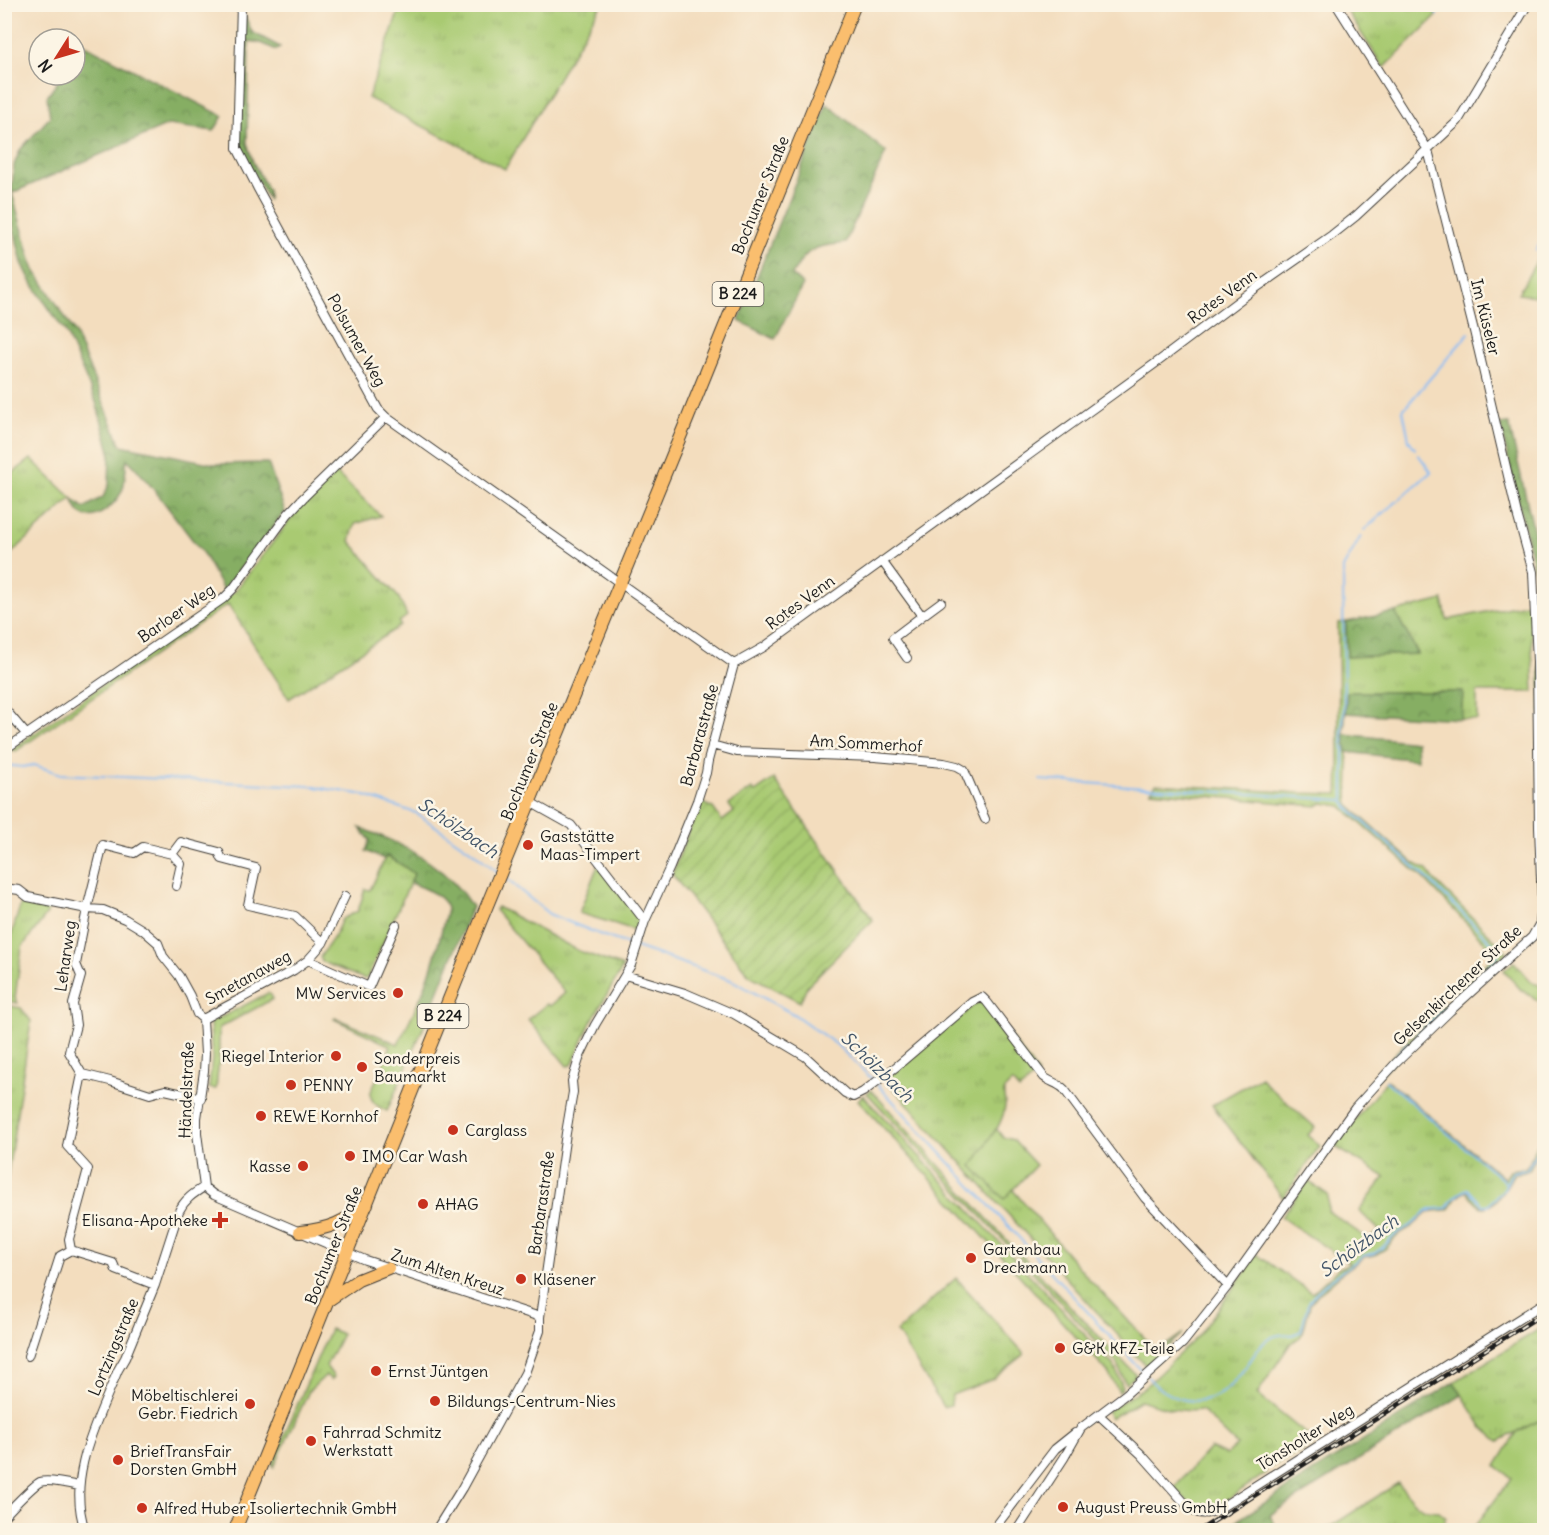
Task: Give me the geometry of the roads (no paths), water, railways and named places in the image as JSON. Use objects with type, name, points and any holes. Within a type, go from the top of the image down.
[{"type":"main road","name":"Bochumer Straße","points":[[235,1530],[855,4]]},
{"type":"main road","points":[[300,1232],[315,1231],[339,1224],[368,1204]]},
{"type":"main road","points":[[329,1300],[358,1280],[388,1269]]},
{"type":"street","name":"Polsumer Weg","points":[[241,4],[237,148],[378,409],[620,584]]},
{"type":"street","name":"Im Küseler","points":[[1336,4],[1428,150],[1533,572],[1537,662]]},
{"type":"street","name":"Rotes Venn","points":[[734,664],[764,647],[1356,216],[1458,121],[1527,4]]},
{"type":"street","name":"Barloer Weg","points":[[4,750],[223,599],[233,589],[288,514],[386,417]]},
{"type":"street","points":[[882,561],[922,616]]},
{"type":"street","points":[[1533,572],[1545,572]]},
{"type":"street","points":[[620,584],[734,664]]},
{"type":"street","points":[[907,658],[893,638],[941,602]]},
{"type":"street","points":[[1537,662],[1545,651]]},
{"type":"street","name":"Gelsenkirchener Straße","points":[[993,1530],[1055,1449],[1138,1383],[1183,1343],[1228,1286],[1355,1108],[1396,1063],[1532,937],[1540,923],[1542,905],[1537,662]]},
{"type":"street","name":"Barbarastraße","points":[[435,1530],[462,1488],[525,1372],[540,1331],[540,1317],[573,1092],[572,1081],[580,1056],[595,1025],[625,975],[640,933],[697,801],[734,664]]},
{"type":"street","points":[[4,708],[27,735]]},
{"type":"street","name":"Am Sommerhof","points":[[712,745],[737,752],[875,757],[957,766],[964,770],[985,819]]},
{"type":"street","points":[[530,802],[571,825],[645,921]]},
{"type":"street","points":[[172,854],[181,842],[219,852],[222,859],[256,868],[248,905],[295,916],[323,943]]},
{"type":"street","points":[[87,909],[103,845],[134,853],[143,847],[172,854],[181,864],[176,886]]},
{"type":"street","name":"Händelstraße","points":[[4,888],[19,890],[28,897],[103,910],[124,919],[153,937],[158,944],[163,957],[179,976],[197,1014],[203,1020],[206,1054],[197,1133],[204,1187]]},
{"type":"street","name":"Smetanaweg","points":[[203,1020],[308,960],[323,943],[345,896]]},
{"type":"street","name":"Leharweg","points":[[82,1074],[69,1052],[76,1024],[73,1004],[81,976],[76,964],[87,909]]},
{"type":"street","name":"Smetanaweg","points":[[308,960],[369,987],[396,925]]},
{"type":"street","points":[[625,975],[685,993],[734,1014],[806,1057],[844,1093],[853,1097],[886,1074],[972,1002],[982,997],[1044,1077],[1064,1089],[1144,1198],[1228,1286]]},
{"type":"street","points":[[71,1250],[69,1239],[88,1169],[67,1146],[82,1074],[150,1094],[165,1090],[201,1098]]},
{"type":"street","points":[[204,1187],[221,1199],[348,1253]]},
{"type":"street","name":"Lortzingstraße","points":[[85,1530],[80,1510],[79,1486],[83,1461],[118,1370],[155,1285],[183,1204],[188,1197],[204,1187]]},
{"type":"street","points":[[28,1356],[60,1256],[71,1250],[113,1263],[116,1270],[155,1285]]},
{"type":"street","name":"Zum Alten Kreuz","points":[[348,1253],[388,1269],[540,1317]]},
{"type":"street","name":"Tönsholter Weg","points":[[1099,1415],[1141,1454],[1191,1510],[1198,1513],[1210,1513],[1545,1304]]},
{"type":"street","name":"Gelsenkirchener Straße","points":[[1017,1530],[1081,1428]]},
{"type":"street","points":[[1038,1471],[1051,1478]]},
{"type":"street","points":[[4,1516],[40,1482],[79,1486]]},
{"type":"waterway","points":[[1435,4],[1437,15]]},
{"type":"waterway","points":[[1536,250],[1544,238]]},
{"type":"waterway","points":[[1415,449],[1409,440],[1403,410],[1469,333]]},
{"type":"waterway","points":[[1364,530],[1431,472],[1418,454]]},
{"type":"waterway","points":[[1361,536],[1343,568],[1344,800],[1347,807],[1428,879],[1499,950],[1492,963],[1416,1036]]},
{"type":"waterway","name":"Schölzbach","points":[[4,765],[23,767],[34,765],[61,774],[309,786],[359,794],[416,813],[498,872]]},
{"type":"waterway","points":[[1040,780],[1343,800]]},
{"type":"waterway","name":"Schölzbach","points":[[504,877],[549,914],[604,936],[731,980],[795,1015],[837,1045],[873,1080]]},
{"type":"waterway","points":[[1356,1101],[1408,1043]]},
{"type":"waterway","points":[[1386,1081],[1506,1184]]},
{"type":"waterway","name":"Schölzbach","points":[[877,1084],[1144,1373]]},
{"type":"waterway","name":"Schölzbach","points":[[1148,1377],[1160,1389],[1180,1399],[1198,1401],[1217,1395],[1233,1383],[1259,1348],[1270,1338],[1293,1335],[1301,1331],[1308,1304],[1330,1280],[1363,1256],[1375,1253],[1426,1212],[1447,1208],[1456,1196],[1468,1189],[1482,1205],[1488,1205],[1504,1189],[1512,1172],[1526,1170],[1544,1139]]},
{"type":"railway","points":[[1200,1530],[1544,1313]]},
{"type":"place","name":"Gaststätte Maas-Timpert","points":[[528,845]]},
{"type":"place","name":"MW Services","points":[[398,993]]},
{"type":"place","name":"Riegel Interior","points":[[336,1056]]},
{"type":"place","name":"Sonderpreis Baumarkt","points":[[362,1067]]},
{"type":"place","name":"PENNY","points":[[291,1085]]},
{"type":"place","name":"REWE Kornhof","points":[[261,1116]]},
{"type":"place","name":"Carglass","points":[[453,1130]]},
{"type":"place","name":"IMO Car Wash","points":[[350,1156]]},
{"type":"place","name":"Kasse","points":[[303,1166]]},
{"type":"place","name":"AHAG","points":[[423,1204]]},
{"type":"place","name":"Elisana-Apotheke","points":[[220,1220]]},
{"type":"place","name":"Gartenbau Dreckmann","points":[[971,1258]]},
{"type":"place","name":"Kläsener","points":[[521,1279]]},
{"type":"place","name":"G&K KFZ-Teile","points":[[1060,1348]]},
{"type":"place","name":"Ernst Jüntgen","points":[[376,1371]]},
{"type":"place","name":"Bildungs-Centrum-Nies","points":[[435,1401]]},
{"type":"place","name":"Möbeltischlerei Gebr. Fiedrich","points":[[250,1404]]},
{"type":"place","name":"Fahrrad Schmitz Werkstatt","points":[[311,1441]]},
{"type":"place","name":"BriefTransFair Dorsten GmbH","points":[[118,1460]]},
{"type":"place","name":"August Preuss GmbH","points":[[1063,1507]]},
{"type":"place","name":"Alfred Huber Isoliertechnik GmbH","points":[[142,1508]]}]
